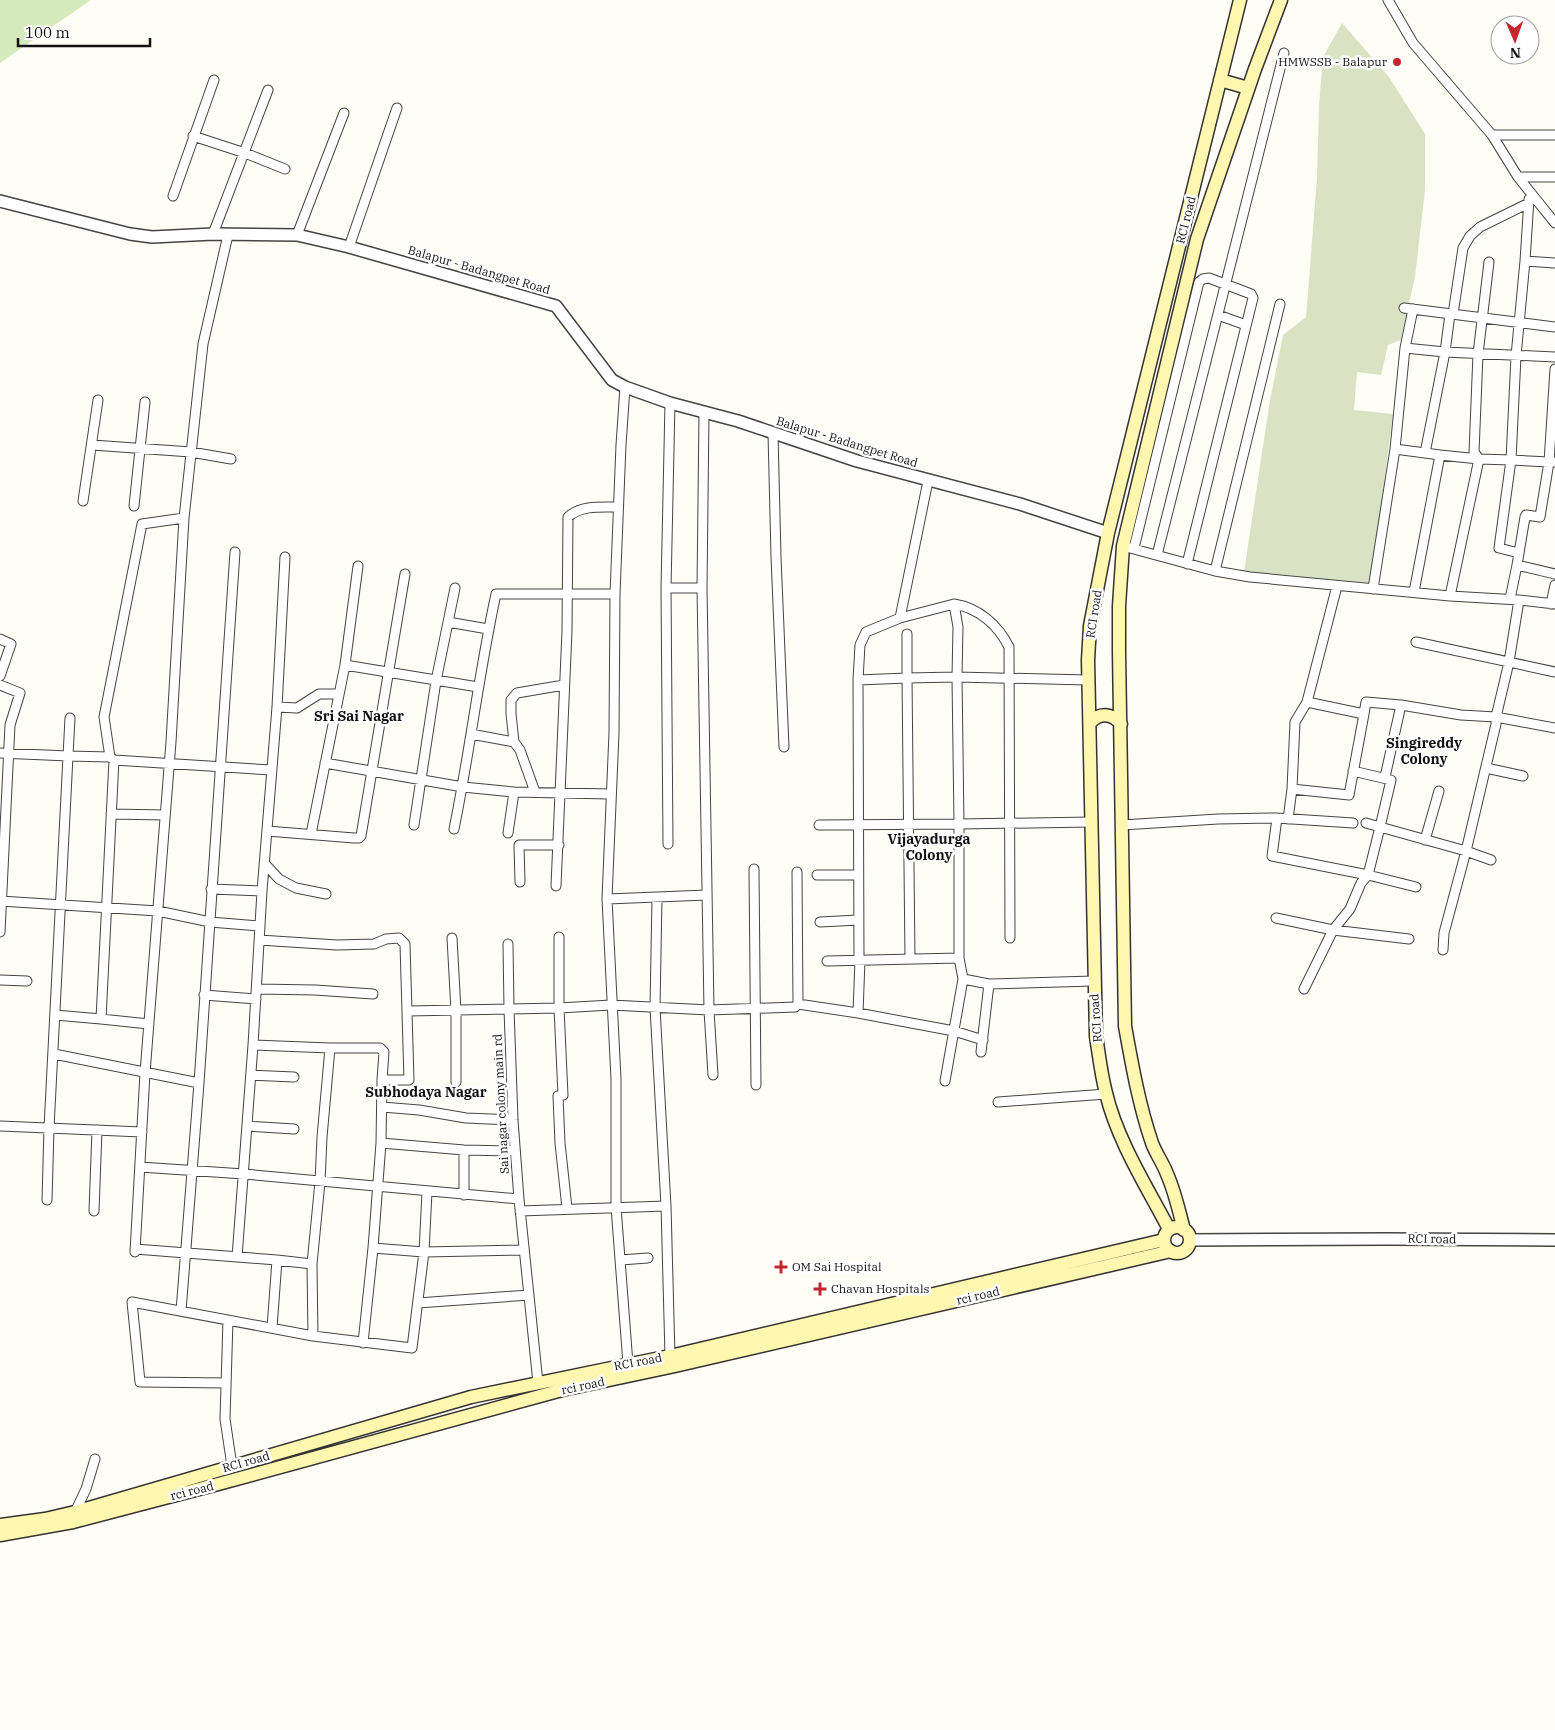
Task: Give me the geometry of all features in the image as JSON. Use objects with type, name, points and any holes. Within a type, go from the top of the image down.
[{"type":"main road","name":"RCI road","points":[[0,1525],[45,1519],[75,1512],[471,1398],[628,1364],[670,1356],[707,1353],[1166,1234],[1118,1129],[1106,1094],[1096,1036],[1088,680],[1090,626],[1108,533],[1240,0]]},
{"type":"main road","points":[[1187,1235],[1177,1227],[1166,1234],[1164,1244],[1171,1251],[1182,1251],[1188,1245],[1187,1235],[1167,1172],[1153,1145],[1140,1103],[1132,1066],[1125,1009],[1119,606],[1128,547],[1197,239],[1248,88],[1281,0]]},
{"type":"main road","points":[[1220,80],[1248,88]]},
{"type":"main road","points":[[1089,705],[1098,711],[1107,712],[1120,704]]},
{"type":"main road","points":[[1090,723],[1098,716],[1109,715],[1121,724]]},
{"type":"main road","name":"rci road","points":[[0,1535],[74,1522],[562,1390],[707,1353],[1171,1251]]},
{"type":"main road","points":[[272,1454],[277,1468]]},
{"type":"street","points":[[1388,0],[1413,43],[1492,135],[1518,176],[1555,223]]},
{"type":"street","points":[[1157,555],[1284,53]]},
{"type":"street","points":[[173,196],[214,80]]},
{"type":"street","points":[[213,234],[268,90]]},
{"type":"street","points":[[349,247],[398,108]]},
{"type":"street","points":[[297,235],[344,113]]},
{"type":"street","points":[[1492,135],[1555,135]]},
{"type":"street","points":[[193,136],[285,169]]},
{"type":"street","points":[[1518,176],[1555,176]]},
{"type":"street","points":[[1519,553],[1499,548],[1511,460],[1516,356],[1526,261],[1530,192]]},
{"type":"street","name":"Balapur - Badangpet Road","points":[[0,201],[145,236],[182,237],[213,234],[297,235],[349,247],[556,306],[612,380],[625,387],[670,403],[738,421],[856,461],[1020,504],[1108,533]]},
{"type":"street","points":[[1425,453],[1463,248],[1470,236],[1480,227],[1529,203]]},
{"type":"street","points":[[228,235],[203,344],[184,518],[158,911],[145,1073],[135,1250],[312,1264]]},
{"type":"street","points":[[1526,261],[1555,264]]},
{"type":"street","points":[[1450,596],[1479,459],[1474,452],[1478,354],[1489,262]]},
{"type":"street","points":[[1187,564],[1253,298],[1251,294],[1209,278],[1203,278],[1199,282],[1128,547],[1187,564],[1250,578],[1337,586],[1553,604],[1555,585]]},
{"type":"street","points":[[1215,571],[1280,304]]},
{"type":"street","points":[[1373,589],[1395,450],[1409,308],[1555,326]]},
{"type":"street","points":[[1218,315],[1246,325]]},
{"type":"street","points":[[1406,348],[1478,354],[1555,357]]},
{"type":"street","points":[[1443,950],[1444,933],[1466,852],[1510,662],[1517,565],[1526,515],[1538,517],[1541,515],[1552,462],[1555,370]]},
{"type":"street","points":[[625,387],[618,507],[614,733],[607,899],[616,1080],[616,1207],[628,1364]]},
{"type":"street","points":[[83,501],[98,400]]},
{"type":"street","points":[[134,506],[145,402]]},
{"type":"street","points":[[668,844],[666,588],[670,403]]},
{"type":"street","points":[[704,412],[702,588],[709,1010],[713,1075]]},
{"type":"street","points":[[773,433],[784,748]]},
{"type":"street","points":[[92,445],[191,452],[231,459]]},
{"type":"street","points":[[1395,450],[1479,459],[1552,462]]},
{"type":"street","points":[[1414,592],[1440,454]]},
{"type":"street","points":[[900,618],[928,481]]},
{"type":"street","points":[[556,886],[559,845],[568,517],[572,513],[588,507],[618,507]]},
{"type":"street","points":[[101,1019],[112,758],[104,717],[142,524],[184,518]]},
{"type":"street","points":[[181,1311],[193,1171],[235,552]]},
{"type":"street","points":[[237,1258],[248,1126],[262,891],[277,707],[285,557]]},
{"type":"street","points":[[1517,565],[1555,574]]},
{"type":"street","points":[[311,834],[345,665],[358,566]]},
{"type":"street","points":[[267,831],[354,838],[361,836],[390,673],[405,574]]},
{"type":"street","points":[[1288,819],[1292,789],[1295,722],[1307,702],[1337,586]]},
{"type":"street","points":[[414,824],[436,681],[455,588]]},
{"type":"street","points":[[666,588],[702,588]]},
{"type":"street","points":[[454,829],[463,787],[488,629],[496,594],[615,594]]},
{"type":"street","points":[[945,1081],[963,979],[959,958],[958,627],[954,604]]},
{"type":"street","points":[[858,1013],[858,680],[860,645],[866,632],[900,618],[954,604],[966,606],[979,612],[1003,635],[1009,647],[1008,823],[1010,938]]},
{"type":"street","points":[[448,622],[488,629]]},
{"type":"street","points":[[907,634],[910,959]]},
{"type":"street","points":[[0,639],[11,644],[0,676]]},
{"type":"street","points":[[1416,642],[1555,672]]},
{"type":"street","points":[[345,665],[478,687]]},
{"type":"street","points":[[858,680],[957,677],[1088,680]]},
{"type":"street","points":[[0,685],[20,693],[10,725],[5,753],[0,932]]},
{"type":"street","points":[[535,792],[520,750],[514,742],[511,700],[517,692],[564,685]]},
{"type":"street","points":[[277,707],[296,708],[319,694],[338,694]]},
{"type":"street","points":[[1307,702],[1364,714]]},
{"type":"street","points":[[1292,789],[1349,795],[1366,702],[1496,717],[1555,728]]},
{"type":"street","points":[[1385,777],[1401,705]]},
{"type":"street","points":[[47,1200],[59,904],[70,718]]},
{"type":"street","points":[[471,734],[514,742]]},
{"type":"street","points":[[5,753],[112,758],[271,770]]},
{"type":"street","points":[[325,763],[463,787],[514,792],[610,794]]},
{"type":"street","points":[[1486,768],[1523,776]]},
{"type":"street","points":[[1304,989],[1333,930],[1350,909],[1361,883],[1368,875],[1391,780],[1385,777],[1353,771]]},
{"type":"street","points":[[1425,840],[1439,791]]},
{"type":"street","points":[[508,833],[514,792]]},
{"type":"street","points":[[111,814],[164,815]]},
{"type":"street","points":[[1277,818],[1272,856],[1368,875],[1416,887]]},
{"type":"street","points":[[1122,826],[1218,819],[1277,818],[1353,822]]},
{"type":"street","points":[[819,825],[1092,822]]},
{"type":"street","points":[[1366,823],[1491,860]]},
{"type":"street","points":[[520,882],[520,845],[559,845]]},
{"type":"street","points":[[265,864],[279,879],[296,888],[326,894]]},
{"type":"street","points":[[754,869],[756,1086]]},
{"type":"street","points":[[797,872],[798,1004]]},
{"type":"street","points":[[817,875],[858,875]]},
{"type":"street","points":[[211,888],[262,891]]},
{"type":"street","points":[[607,899],[707,895]]},
{"type":"street","points":[[656,897],[656,1008],[666,1206],[670,1356]]},
{"type":"street","points":[[1,901],[158,911],[210,922],[260,926]]},
{"type":"street","points":[[1276,918],[1333,930],[1409,938]]},
{"type":"street","points":[[820,922],[858,920]]},
{"type":"street","points":[[559,937],[559,1008],[563,1095],[558,1096],[560,1144],[567,1208]]},
{"type":"street","points":[[259,940],[337,945],[374,944],[386,939],[399,938],[405,944],[409,1080],[382,1080]]},
{"type":"street","points":[[452,938],[456,1011],[456,1082]]},
{"type":"street","name":"Sai nagar colony main rd","points":[[508,944],[513,1120],[518,1199],[538,1383]]},
{"type":"street","points":[[827,961],[959,958]]},
{"type":"street","points":[[963,979],[988,984],[1094,981]]},
{"type":"street","points":[[0,980],[27,981]]},
{"type":"street","points":[[981,1052],[988,984]]},
{"type":"street","points":[[257,989],[373,994]]},
{"type":"street","points":[[204,995],[256,999]]},
{"type":"street","points":[[408,1011],[611,1005],[709,1010],[795,1007],[798,1004],[954,1031],[983,1040]]},
{"type":"street","points":[[55,1015],[149,1024]]},
{"type":"street","points":[[253,1045],[373,1048],[382,1049],[384,1052],[378,1188],[363,1344]]},
{"type":"street","points":[[313,1336],[312,1264],[330,1048]]},
{"type":"street","points":[[54,1054],[199,1083]]},
{"type":"street","points":[[251,1075],[294,1077]]},
{"type":"street","points":[[998,1102],[1106,1094]]},
{"type":"street","points":[[382,1107],[419,1110],[466,1118],[513,1120]]},
{"type":"street","points":[[0,1126],[142,1132]]},
{"type":"street","points":[[248,1126],[294,1129]]},
{"type":"street","points":[[94,1211],[97,1130]]},
{"type":"street","points":[[381,1143],[464,1150],[515,1151]]},
{"type":"street","points":[[464,1150],[464,1195]]},
{"type":"street","points":[[140,1167],[244,1174],[378,1188],[518,1199]]},
{"type":"street","points":[[226,1383],[140,1382],[132,1302],[313,1336],[363,1344],[412,1348],[424,1252],[427,1192]]},
{"type":"street","points":[[520,1211],[666,1206]]},
{"type":"street","name":"RCI road","points":[[1187,1235],[1555,1240]]},
{"type":"street","points":[[373,1248],[424,1252],[524,1250]]},
{"type":"street","points":[[620,1260],[648,1258]]},
{"type":"street","points":[[272,1328],[277,1260]]},
{"type":"street","points":[[418,1303],[529,1295]]},
{"type":"street","points":[[228,1320],[226,1419],[232,1466]]},
{"type":"street","points":[[75,1512],[86,1489],[95,1459]]},
{"type":"green space","points":[[0,0],[91,0],[0,63]]},
{"type":"green space","points":[[1342,23],[1389,77],[1425,134],[1425,190],[1415,277],[1401,340],[1388,345],[1381,375],[1357,372],[1354,410],[1393,414],[1371,583],[1244,572],[1270,400],[1283,335],[1306,317],[1317,178],[1319,105],[1323,57]]},
{"type":"place","name":"HMWSSB - Balapur","points":[[1397,62]]},
{"type":"place","name":"OM Sai Hospital","points":[[781,1267]]},
{"type":"place","name":"Chavan Hospitals","points":[[820,1289]]},
{"type":"district","name":"Sri Sai Nagar","points":[[359,716]]},
{"type":"district","name":"Singireddy Colony","points":[[1424,752]]},
{"type":"district","name":"Vijayadurga Colony","points":[[929,848]]},
{"type":"district","name":"Subhodaya Nagar","points":[[426,1092]]}]
